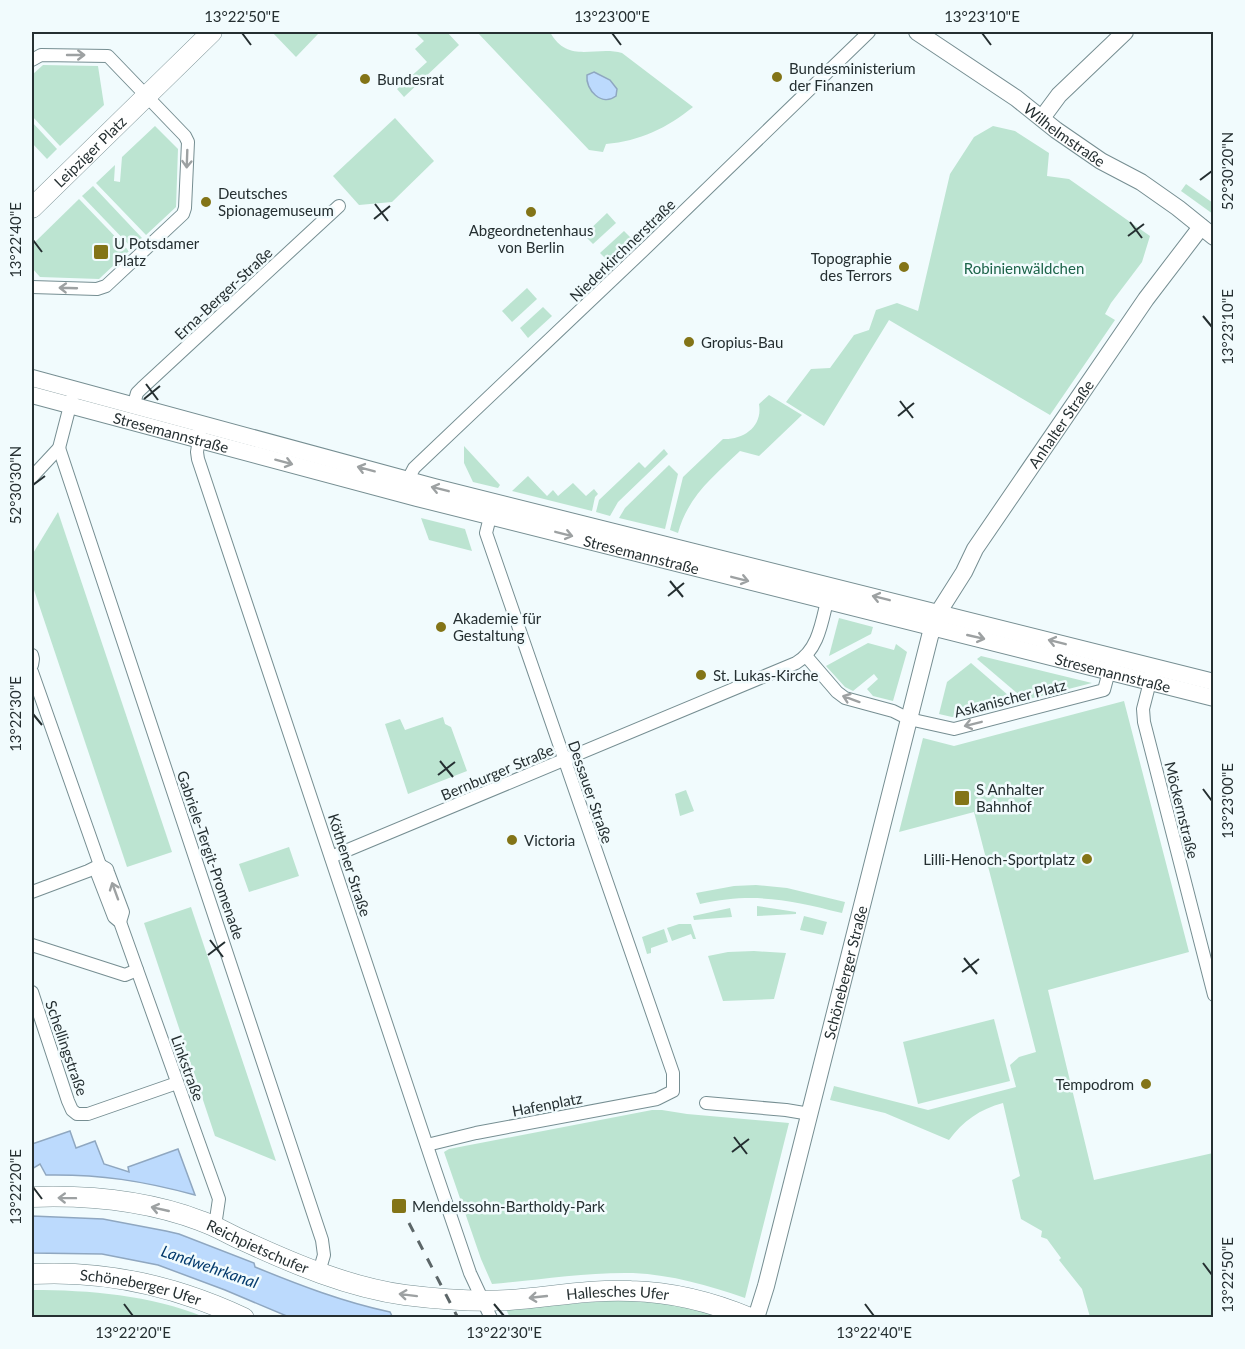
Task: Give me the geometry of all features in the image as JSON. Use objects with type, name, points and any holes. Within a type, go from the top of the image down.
[{"type":"main road","name":"Leipziger Platz","points":[[32,208],[212,32]]},
{"type":"main road","name":"Wilhelmstraße","points":[[917,32],[1016,98],[1101,161],[1155,192],[1207,232]]},
{"type":"main road","points":[[1042,118],[1059,95],[1125,32]]},
{"type":"main road","name":"Anhalter Straße","points":[[935,620],[986,532],[1146,299],[1207,232]]},
{"type":"main road","points":[[32,378],[72,398]]},
{"type":"main road","points":[[32,394],[72,398]]},
{"type":"main road","name":"Stresemannstraße","points":[[72,398],[133,407],[200,432]]},
{"type":"main road","name":"Stresemannstraße","points":[[72,398],[405,487],[1111,664],[1152,675],[1214,698]]},
{"type":"main road","name":"Schöneberger Straße","points":[[756,1317],[766,1286],[935,620]]},
{"type":"main road","name":"Stresemannstraße","points":[[1152,675],[1214,682]]},
{"type":"main road","name":"Reichpietschufer","points":[[32,1197],[90,1198],[176,1212],[350,1283],[487,1310]]},
{"type":"main road","name":"Schöneberger Ufer","points":[[32,1274],[79,1274],[132,1281],[187,1294],[244,1317]]},
{"type":"main road","name":"Hallesches Ufer","points":[[487,1310],[630,1290],[671,1294],[750,1317]]},
{"type":"street","name":"Niederkirchnerstraße","points":[[405,487],[414,468],[869,32]]},
{"type":"street","points":[[32,60],[41,55],[108,56],[187,139],[184,212],[102,289],[32,287]]},
{"type":"street","name":"Erna-Berger-Straße","points":[[133,407],[137,393],[142,388],[339,206]]},
{"type":"street","points":[[32,477],[60,448],[72,398]]},
{"type":"street","name":"Köthener Straße","points":[[200,432],[198,459],[466,1260],[487,1310]]},
{"type":"street","name":"Gabriele-Tergit-Promenade","points":[[60,448],[322,1240],[324,1255],[319,1272]]},
{"type":"street","name":"Dessauer Straße","points":[[492,509],[486,533],[672,1073],[673,1091]]},
{"type":"street","points":[[806,656],[817,640],[829,593]]},
{"type":"street","points":[[32,655],[32,665]]},
{"type":"street","name":"Bernburger Straße","points":[[331,857],[796,663],[806,656]]},
{"type":"street","name":"Askanischer Platz","points":[[806,656],[842,697],[893,711],[909,719],[954,729],[1104,690],[1111,664]]},
{"type":"street","name":"Linkstraße","points":[[32,672],[100,865],[107,869],[123,912],[120,922],[219,1199],[215,1226]]},
{"type":"street","name":"Möckernstraße","points":[[1152,675],[1143,709],[1144,722],[1214,994]]},
{"type":"street","points":[[32,892],[100,865]]},
{"type":"street","points":[[32,945],[125,975],[137,970]]},
{"type":"street","name":"Schellingstraße","points":[[32,992],[68,1101],[72,1110],[77,1114],[88,1114],[177,1083]]},
{"type":"street","name":"Hafenplatz","points":[[427,1145],[476,1133],[657,1099],[673,1091]]},
{"type":"street","points":[[706,1103],[810,1114]]},
{"type":"green space","points":[[272,32],[316,32],[318,34],[296,57]]},
{"type":"green space","points":[[415,32],[447,32],[459,45],[404,97],[397,89],[427,62],[415,49],[424,41]]},
{"type":"green space","points":[[477,32],[550,32],[557,42],[574,51],[622,53],[693,107],[673,121],[642,137],[606,144],[603,152],[589,150]]},
{"type":"green space","points":[[43,65],[98,66],[104,105],[60,146],[32,116],[32,75]]},
{"type":"green space","points":[[395,118],[434,161],[392,202],[359,205],[333,176]]},
{"type":"green space","points":[[32,122],[57,149],[47,159],[32,143]]},
{"type":"green space","points":[[155,126],[178,149],[176,207],[146,235],[96,183],[115,165],[114,181],[120,182],[122,157]]},
{"type":"green space","name":"Robinienwäldchen","points":[[993,126],[1015,131],[1049,153],[1047,176],[1069,179],[1150,236],[1142,262],[1105,314],[1115,320],[1050,415],[889,320],[824,426],[786,402],[811,369],[830,368],[854,335],[869,330],[876,310],[897,303],[918,311],[950,174],[974,137]]},
{"type":"green space","points":[[1186,184],[1213,203],[1213,214],[1181,191]]},
{"type":"green space","points":[[93,186],[142,238],[132,248],[82,196]]},
{"type":"green space","points":[[79,199],[129,251],[99,279],[40,277],[32,268],[32,245]]},
{"type":"green space","points":[[607,213],[616,223],[593,244],[584,235]]},
{"type":"green space","points":[[624,231],[633,240],[609,262],[600,253]]},
{"type":"green space","points":[[527,288],[537,299],[512,322],[502,311]]},
{"type":"green space","points":[[543,307],[552,316],[528,338],[520,328]]},
{"type":"green space","points":[[769,395],[802,415],[759,456],[740,451],[695,497],[682,520],[678,533],[670,530],[683,477],[723,439],[738,437],[750,430],[758,419],[759,404]]},
{"type":"green space","points":[[464,446],[500,485],[498,488],[473,482],[464,463]]},
{"type":"green space","points":[[664,449],[668,454],[618,502],[610,516],[596,512],[599,500],[639,462],[645,468]]},
{"type":"green space","points":[[669,465],[678,474],[665,529],[619,518],[625,508]]},
{"type":"green space","points":[[528,476],[547,496],[553,490],[558,496],[573,483],[586,496],[594,489],[598,494],[595,497],[592,511],[512,491]]},
{"type":"green space","points":[[58,512],[172,852],[127,867],[32,584],[32,555]]},
{"type":"green space","points":[[421,518],[465,529],[472,551],[429,540]]},
{"type":"green space","points":[[839,618],[873,627],[871,634],[829,656]]},
{"type":"green space","points":[[868,643],[894,650],[896,644],[907,652],[893,701],[873,696],[867,689],[878,679],[874,674],[853,691],[845,687],[826,666]]},
{"type":"green space","points":[[981,656],[1092,683],[1025,700],[977,659]]},
{"type":"green space","points":[[971,663],[1016,702],[960,716],[939,714],[947,682]]},
{"type":"green space","points":[[1124,701],[1189,952],[1048,990],[1094,1180],[1213,1153],[1213,1317],[1090,1317],[1082,1289],[1059,1260],[1061,1258],[1047,1239],[1041,1237],[1042,1231],[1021,1219],[1012,1180],[1020,1176],[1003,1103],[973,1117],[949,1140],[885,1113],[830,1100],[834,1086],[928,1110],[1016,1087],[1010,1065],[1019,1057],[1036,1052],[974,812],[899,832],[923,738],[954,746]]},
{"type":"green space","points":[[443,717],[445,724],[451,727],[467,771],[408,794],[385,724],[400,719],[405,730]]},
{"type":"green space","points":[[686,790],[694,811],[680,816],[675,794]]},
{"type":"green space","points":[[289,847],[299,876],[249,892],[239,864]]},
{"type":"green space","points":[[756,885],[787,888],[845,902],[842,913],[772,899],[719,900],[700,904],[696,893],[734,886]]},
{"type":"green space","points":[[757,906],[796,912],[796,914],[757,916]]},
{"type":"green space","points":[[191,907],[276,1161],[215,1136],[144,923]]},
{"type":"green space","points":[[730,908],[732,917],[694,920],[693,916]]},
{"type":"green space","points":[[804,916],[827,922],[823,935],[800,930]]},
{"type":"green space","points":[[679,924],[691,924],[696,939],[693,939],[691,934],[672,941],[667,928]]},
{"type":"green space","points":[[664,929],[668,942],[651,948],[651,953],[647,954],[642,937]]},
{"type":"green space","points":[[728,952],[786,953],[774,999],[723,1001],[708,956]]},
{"type":"green space","points":[[994,1019],[1010,1081],[918,1104],[903,1042]]},
{"type":"green space","name":"Mendelssohn-Bartholdy-Park","points":[[652,1110],[789,1123],[745,1298],[690,1281],[633,1273],[580,1275],[492,1284],[444,1152],[449,1149]]},
{"type":"green space","points":[[32,1290],[120,1295],[162,1304],[204,1317],[32,1317]]},
{"type":"green space","points":[[632,1299],[681,1305],[723,1317],[510,1318],[506,1309]]},
{"type":"water","points":[[594,72],[610,80],[617,89],[616,96],[611,99],[600,98],[592,91],[587,75]]},
{"type":"water","points":[[70,1131],[76,1148],[95,1141],[104,1164],[129,1172],[128,1167],[178,1149],[195,1195],[121,1179],[46,1175],[40,1164],[32,1169],[32,1144]]},
{"type":"water","name":"Landwehrkanal","points":[[32,1216],[103,1219],[179,1234],[254,1263],[255,1267],[288,1280],[355,1303],[390,1312],[392,1316],[428,1317],[289,1317],[158,1265],[102,1254],[32,1253]]},
{"type":"railway","points":[[409,1223],[458,1318]]},
{"type":"place","name":"Bundesministerium der Finanzen","points":[[777,77]]},
{"type":"place","name":"Bundesrat","points":[[365,79]]},
{"type":"place","name":"Deutsches Spionagemuseum","points":[[206,202]]},
{"type":"place","name":"Abgeordnetenhaus von Berlin","points":[[531,212]]},
{"type":"place","name":"U Potsdamer Platz","points":[[101,252]]},
{"type":"place","name":"Topographie des Terrors","points":[[904,267]]},
{"type":"place","name":"Gropius-Bau","points":[[689,342]]},
{"type":"place","name":"Akademie für Gestaltung","points":[[441,627]]},
{"type":"place","name":"St. Lukas-Kirche","points":[[701,675]]},
{"type":"place","name":"S Anhalter Bahnhof","points":[[962,798]]},
{"type":"place","name":"Victoria","points":[[512,840]]},
{"type":"place","name":"Lilli-Henoch-Sportplatz","points":[[1087,859]]},
{"type":"place","name":"Tempodrom","points":[[1146,1084]]},
{"type":"place","name":"Mendelssohn-Bartholdy-Park","points":[[399,1206]]}]
